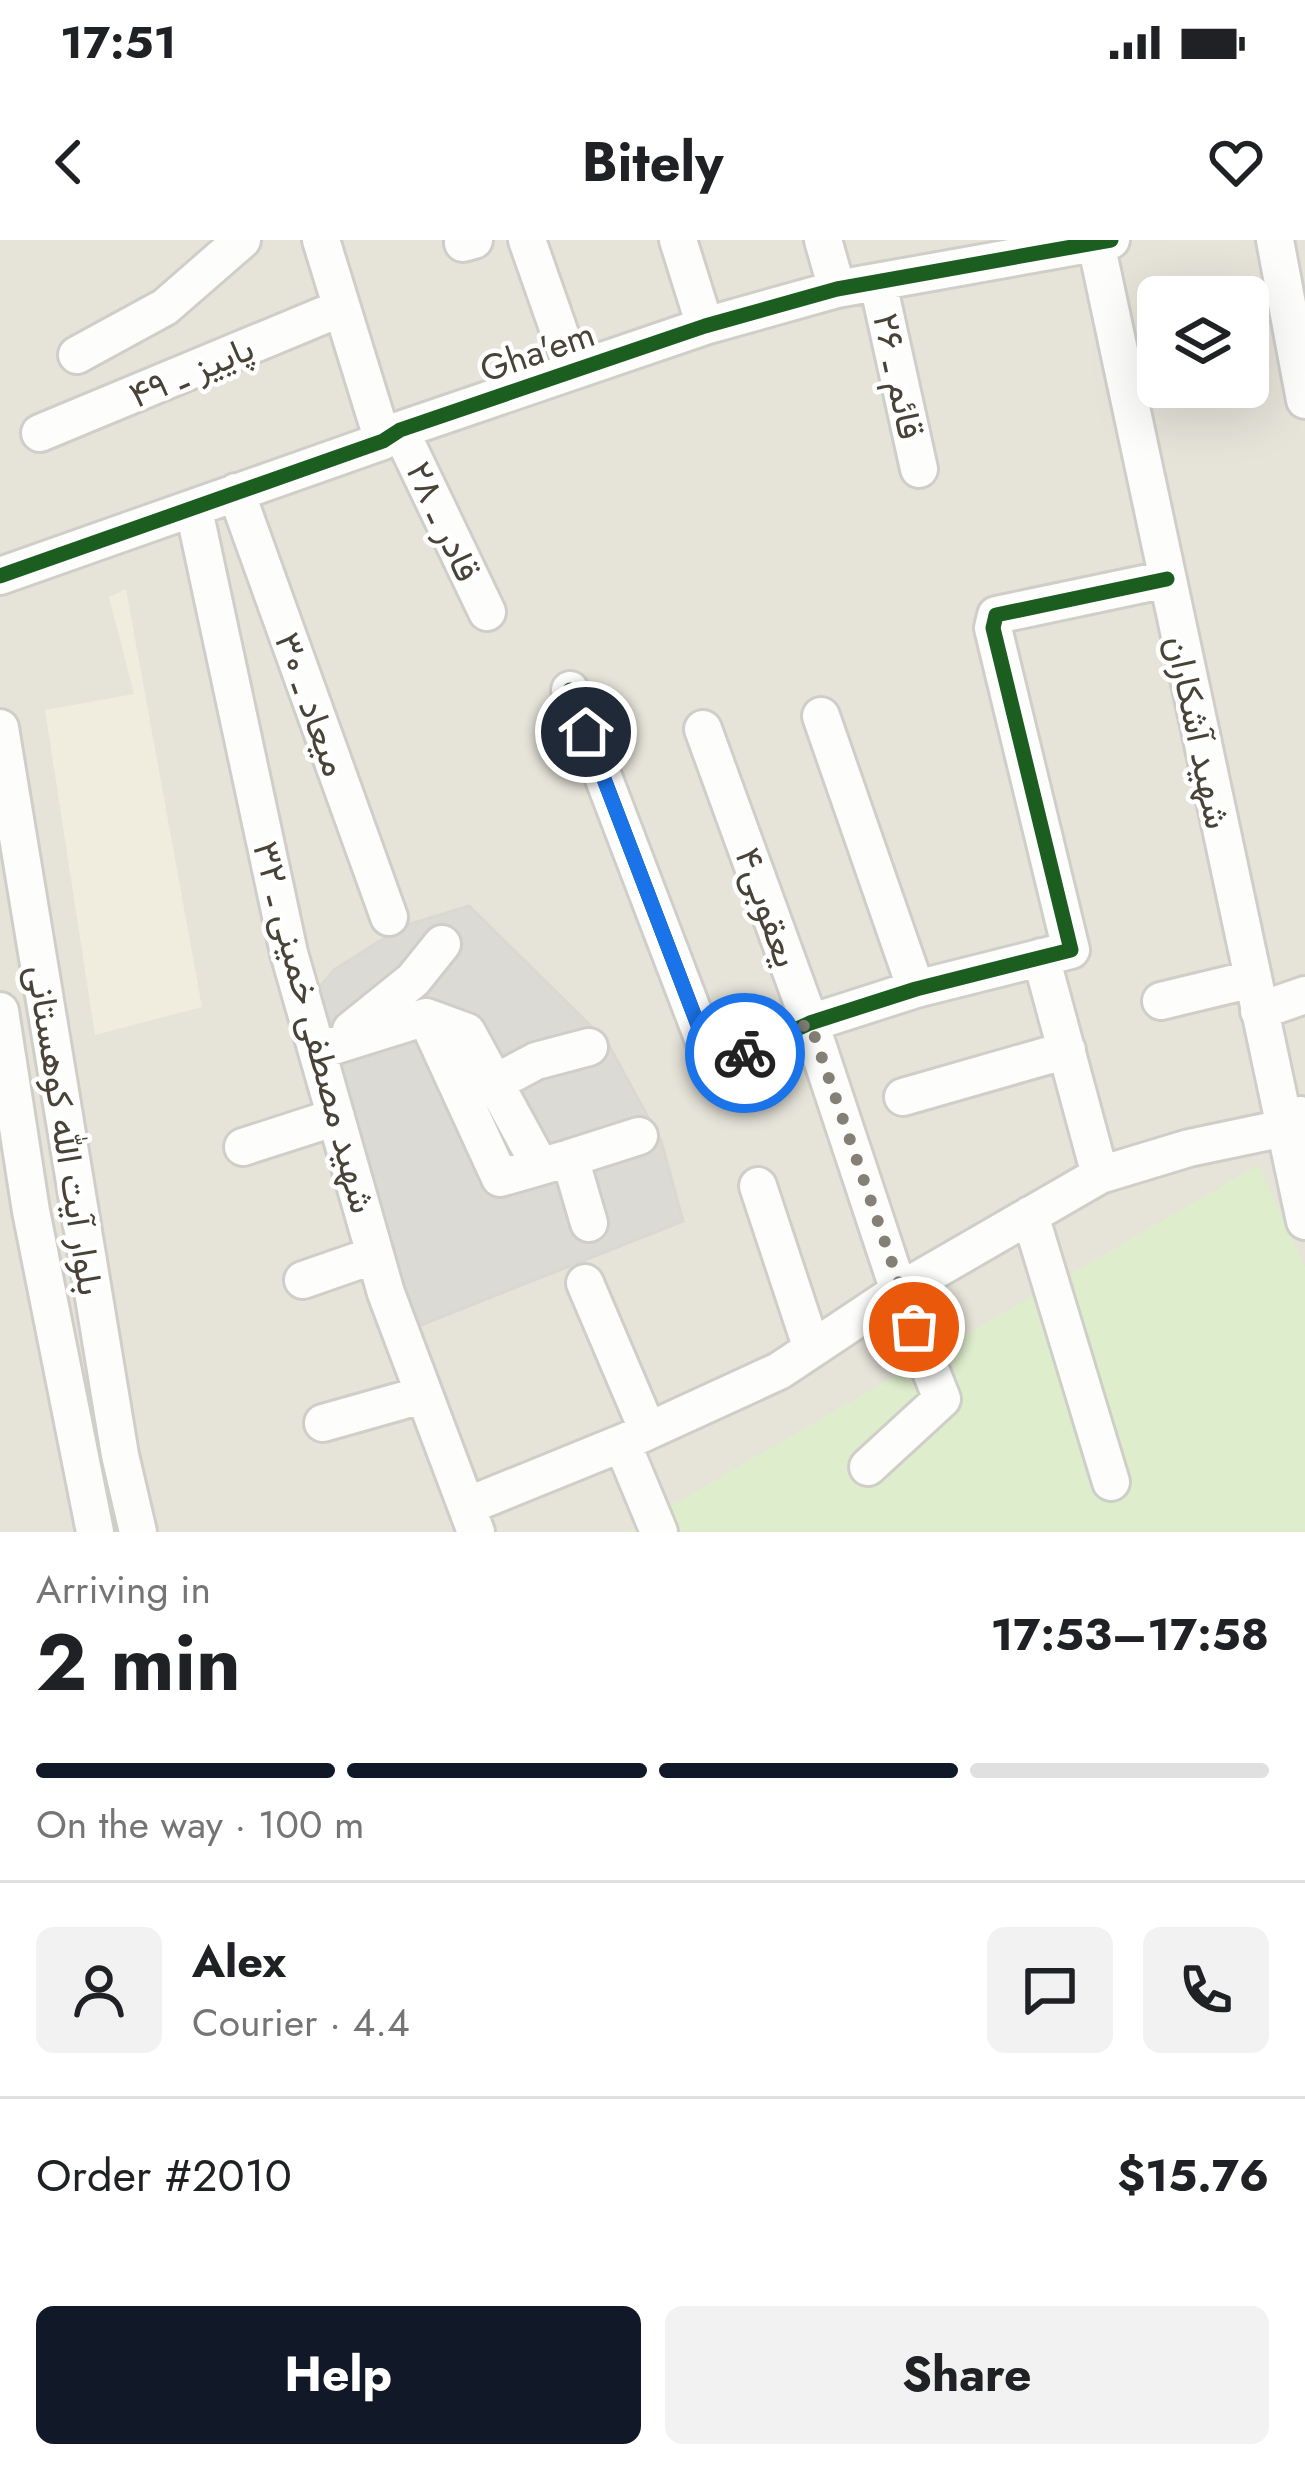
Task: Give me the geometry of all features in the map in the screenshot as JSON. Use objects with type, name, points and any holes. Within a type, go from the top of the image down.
[{"type":"street","points":[[77,355],[165,307],[242,240]]},
{"type":"street","points":[[527,240],[573,370]]},
{"type":"street","points":[[678,240],[706,326]]},
{"type":"street","points":[[823,240],[837,289]]},
{"type":"street","points":[[1275,240],[1305,400]]},
{"type":"street","name":"Gha'em","points":[[0,576],[706,326],[1002,248],[1104,241]]},
{"type":"street","name":"شهید آشکاران","points":[[1104,241],[1167,579],[1255,995],[1294,1120],[1305,1221]]},
{"type":"street","points":[[323,247],[341,308],[392,435]]},
{"type":"street","name":"قائم ـ ۲۶","points":[[878,283],[919,470]]},
{"type":"street","name":"پاییز ـ ۴۹","points":[[40,433],[341,308]]},
{"type":"street","name":"قادر ـ ۲۸","points":[[392,435],[487,612]]},
{"type":"street","name":"میعاد ـ ۳۰","points":[[236,492],[388,916]]},
{"type":"street","name":"شهید مصطفی خمینی ـ ۳۲","points":[[194,510],[289,953],[316,1051],[375,1255],[422,1395],[472,1519]]},
{"type":"street","points":[[570,690],[714,1067],[810,1023],[916,989],[1071,950],[993,628],[996,615],[1167,579]]},
{"type":"street","points":[[821,716],[916,989]]},
{"type":"street","name":"بلوار آیت الله کوهستانی","points":[[0,728],[120,1455],[138,1532]]},
{"type":"street","name":"یعقوبی۴","points":[[704,729],[810,1023],[899,1291],[942,1399],[868,1467]]},
{"type":"street","points":[[316,1051],[362,1024],[413,980],[442,944]]},
{"type":"street","points":[[1042,957],[1100,1174]]},
{"type":"street","points":[[1161,1001],[1305,995]]},
{"type":"street","name":"بلوار آیت الله کوهستانی","points":[[0,1011],[32,1211],[95,1532]]},
{"type":"street","points":[[316,1051],[426,1017],[467,1032],[495,1083],[555,1162],[589,1223]]},
{"type":"street","points":[[426,1017],[500,1178],[639,1136]]},
{"type":"street","points":[[495,1083],[580,1039]]},
{"type":"street","points":[[903,1097],[1067,1050]]},
{"type":"street","points":[[243,1147],[336,1117]]},
{"type":"street","points":[[472,1519],[779,1371],[899,1291],[1100,1174],[1294,1120]]},
{"type":"street","points":[[758,1186],[812,1349]]},
{"type":"street","points":[[1030,1215],[1111,1482]]},
{"type":"street","points":[[303,1280],[375,1255]]},
{"type":"street","points":[[585,1283],[635,1437],[658,1532]]},
{"type":"street","points":[[327,1415],[422,1395]]},
{"type":"shaded area","points":[[0,240],[1305,240],[1305,1532],[0,1532]]},
{"type":"shaded area","points":[[126,589],[202,1007],[95,1035],[45,710],[134,694],[109,597]]},
{"type":"green space","points":[[1258,1165],[1305,1267],[1305,1532],[626,1532]]},
{"type":"building","points":[[469,906],[607,1042],[661,1141],[683,1221],[416,1327],[313,995],[334,970],[404,926]]},
{"type":"cycle path","points":[[0,576],[383,441],[400,430],[705,326],[837,289],[1111,240]]},
{"type":"cycle path","points":[[570,690],[714,1067],[810,1023],[916,989],[1071,950],[993,628],[996,615],[1167,579]]},
{"type":"way so far","points":[[745,1053],[810,1023],[914,1327]]},
{"type":"route","points":[[586,732],[714,1067],[745,1053]]}]
